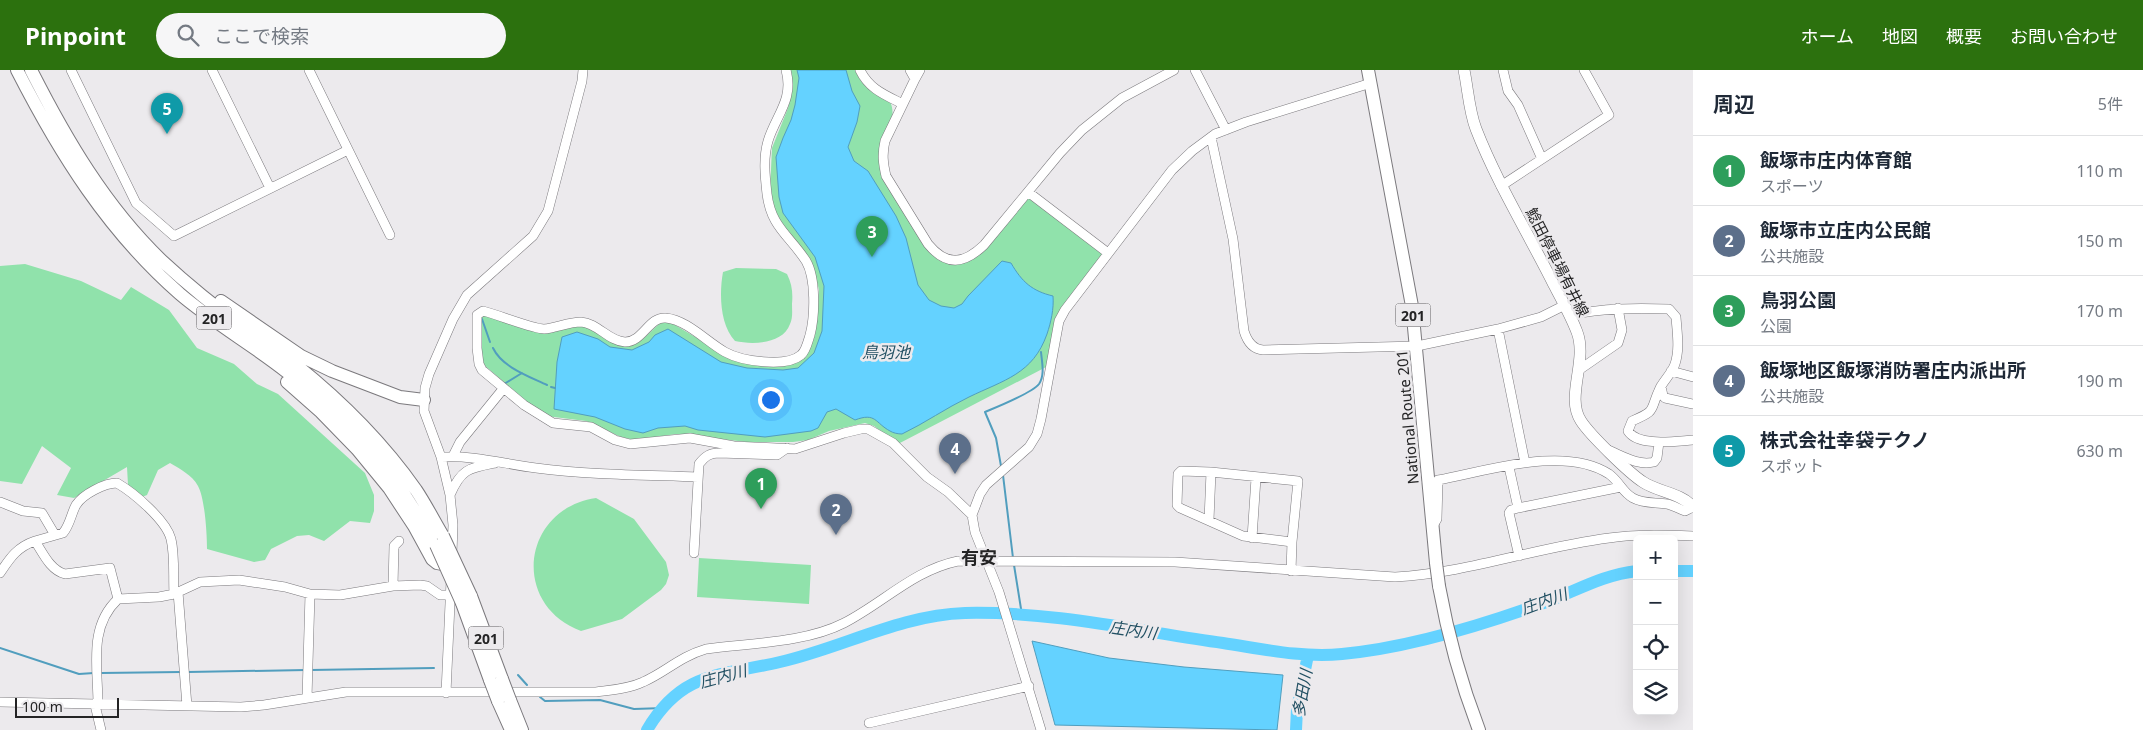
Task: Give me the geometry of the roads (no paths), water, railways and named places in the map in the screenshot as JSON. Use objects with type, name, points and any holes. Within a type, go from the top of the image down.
[{"type":"highway","name":"201","points":[[17,70],[60,148],[90,196],[127,242],[181,294],[287,372],[328,406],[368,446],[440,541]]},
{"type":"highway","name":"201","points":[[31,70],[56,119],[79,157],[105,195],[135,233],[162,260],[214,306],[294,364],[332,396],[378,441],[417,491],[467,599],[506,704],[511,730]]},
{"type":"highway","name":"National Route 201","points":[[1369,76],[1405,260],[1416,346],[1439,586],[1453,650],[1478,730]]},
{"type":"highway","points":[[162,260],[301,356],[332,371],[400,397],[424,400]]},
{"type":"highway","points":[[181,294],[321,412],[357,449],[389,488],[414,526],[432,559],[436,563],[452,566]]},
{"type":"highway","points":[[506,704],[506,730]]},
{"type":"highway","points":[[506,704],[524,730]]},
{"type":"main road","name":"鯰田停車場有井線","points":[[1464,70],[1475,128],[1502,186],[1568,310],[1580,345],[1576,414],[1588,431],[1641,481],[1680,498],[1693,507]]},
{"type":"street","points":[[71,70],[136,203],[174,236],[348,150]]},
{"type":"street","points":[[212,70],[270,188]]},
{"type":"street","points":[[309,70],[390,235]]},
{"type":"street","points":[[446,693],[453,525],[450,494],[441,457],[427,422],[424,400],[429,374],[453,319],[467,295],[533,236],[548,211],[582,81],[582,70]]},
{"type":"street","points":[[786,70],[788,95],[769,140],[764,158],[768,208],[773,219],[806,261],[811,272],[813,284],[812,319],[804,352],[790,361],[740,358],[726,353],[678,322],[666,318],[655,321],[637,338],[625,342],[615,340],[591,325],[581,322],[542,329],[482,311],[477,315],[476,333],[479,364],[482,370],[503,389],[539,416],[553,423],[590,427],[615,440],[630,444],[690,438],[734,446],[802,448],[844,433],[868,429],[898,448],[926,477],[948,492],[972,515],[976,532],[999,592],[1041,730]]},
{"type":"street","points":[[860,70],[865,80],[875,90],[903,104]]},
{"type":"street","points":[[910,70],[915,79]]},
{"type":"street","points":[[920,70],[885,141],[882,152],[883,165],[890,182],[928,244],[936,254],[952,260],[968,258],[974,254],[1082,130],[1122,98],[1174,70]]},
{"type":"street","points":[[1195,70],[1226,130]]},
{"type":"street","points":[[1502,70],[1508,91],[1518,105],[1542,159]]},
{"type":"street","points":[[1502,186],[1609,115],[1584,70]]},
{"type":"street","points":[[972,515],[980,494],[986,485],[1022,455],[1037,434],[1059,321],[1108,253],[1172,170],[1211,137],[1369,76]]},
{"type":"street","points":[[1211,137],[1233,238],[1244,331],[1250,344],[1263,350],[1416,346],[1498,329],[1568,310],[1618,308],[1669,309],[1676,317],[1678,352],[1671,371],[1661,386],[1653,410],[1650,414],[1632,421],[1628,431],[1635,437],[1659,442],[1693,440]]},
{"type":"street","points":[[1028,192],[1108,253]]},
{"type":"street","points":[[1579,370],[1618,343],[1622,330],[1618,308]]},
{"type":"street","points":[[1498,329],[1525,463]]},
{"type":"street","points":[[1671,371],[1693,377]]},
{"type":"street","points":[[1661,386],[1665,398],[1693,404]]},
{"type":"street","points":[[453,456],[460,442],[503,389]]},
{"type":"street","points":[[1606,449],[1637,462],[1651,463],[1657,458],[1659,442]]},
{"type":"street","points":[[694,553],[699,464],[710,453],[777,455],[787,448]]},
{"type":"street","points":[[441,457],[482,458],[556,470],[698,476]]},
{"type":"street","points":[[1432,526],[1437,519],[1438,480],[1525,463],[1561,460],[1582,463],[1610,475],[1631,497],[1638,500],[1669,504],[1685,512],[1693,507]]},
{"type":"street","points":[[450,494],[456,480],[462,473],[475,467],[500,462]]},
{"type":"street","points":[[1509,466],[1518,508]]},
{"type":"street","points":[[1291,571],[1298,481],[1211,472],[1181,471],[1178,474],[1177,505],[1243,536],[1292,542]]},
{"type":"street","points":[[1209,520],[1211,472]]},
{"type":"street","points":[[1252,538],[1256,478]]},
{"type":"street","points":[[0,573],[16,551],[24,544],[63,533],[77,504],[82,498],[104,486],[117,483],[138,499],[166,528],[171,539],[187,706]]},
{"type":"street","points":[[1519,556],[1509,513],[1511,510],[1621,487]]},
{"type":"street","points":[[0,502],[23,511],[42,514],[54,536]]},
{"type":"street","points":[[0,702],[256,706],[346,692],[596,692],[618,689],[642,682],[688,654],[706,649],[821,633],[845,622],[938,566],[958,561],[1176,562],[1395,577],[1431,575],[1610,537],[1693,536]]},
{"type":"street","points":[[35,541],[53,568],[60,573],[110,568],[118,599]]},
{"type":"street","points":[[393,586],[394,546],[399,541]]},
{"type":"street","points":[[101,730],[97,705],[96,655],[98,632],[106,613],[118,599],[159,597],[176,593],[200,582],[239,580],[285,587],[310,594],[340,595],[393,586],[420,584],[427,586],[440,595],[450,595]]},
{"type":"street","points":[[307,698],[310,594]]},
{"type":"street","points":[[869,723],[1028,686]]},
{"type":"water","name":"鳥羽池","points":[[797,70],[846,70],[852,91],[860,106],[857,122],[848,147],[854,161],[868,171],[896,216],[906,238],[918,285],[929,300],[941,306],[954,308],[962,304],[1002,261],[1011,263],[1028,285],[1053,296],[1053,311],[1047,334],[1034,358],[1016,374],[960,401],[902,434],[891,432],[871,418],[855,420],[836,409],[827,412],[818,428],[811,431],[765,437],[698,430],[685,426],[658,428],[643,433],[625,429],[595,417],[554,409],[557,362],[562,337],[577,332],[598,339],[610,347],[632,350],[649,342],[655,335],[668,329],[721,362],[747,368],[783,370],[798,368],[814,353],[822,331],[824,286],[815,257],[783,213],[779,197],[776,157],[795,105],[799,78]]},
{"type":"water","points":[[1032,641],[1109,658],[1184,667],[1283,675],[1277,730],[1055,725]]},
{"type":"waterway","points":[[482,319],[490,342]]},
{"type":"waterway","points":[[493,348],[497,355],[509,366],[547,385]]},
{"type":"waterway","points":[[1001,466],[996,438],[985,412],[1022,395],[1039,384],[1043,373],[1041,352]]},
{"type":"waterway","points":[[504,384],[522,373]]},
{"type":"waterway","points":[[551,387],[555,388]]},
{"type":"waterway","points":[[1003,475],[1013,558]]},
{"type":"waterway","points":[[1014,565],[1022,615]]},
{"type":"waterway","name":"庄内川","points":[[1678,571],[1693,571]]},
{"type":"waterway","name":"庄内川","points":[[647,730],[660,711],[674,696],[704,679],[803,656],[894,626],[941,615],[997,613],[1062,618],[1282,652],[1327,655],[1368,651],[1447,634],[1525,610],[1602,579],[1633,572]]},
{"type":"waterway","points":[[0,648],[79,674],[94,673]]},
{"type":"waterway","name":"多田川","points":[[1296,730],[1297,709],[1308,655]]},
{"type":"waterway","points":[[311,670],[434,668]]},
{"type":"waterway","points":[[188,672],[306,670]]},
{"type":"waterway","points":[[101,673],[181,672]]},
{"type":"waterway","points":[[518,675],[527,685]]},
{"type":"waterway","points":[[540,697],[545,701],[600,700],[634,709],[664,708]]},
{"type":"place","name":"株式会社幸袋テクノ","points":[[167,134]]},
{"type":"place","name":"鳥羽公園","points":[[872,257]]},
{"type":"place","name":"飯塚地区飯塚消防署庄内派出所","points":[[955,474]]},
{"type":"place","name":"飯塚市庄内体育館","points":[[761,509]]},
{"type":"place","name":"飯塚市立庄内公民館","points":[[836,535]]},
{"type":"district","name":"有安","points":[[979,557]]}]
